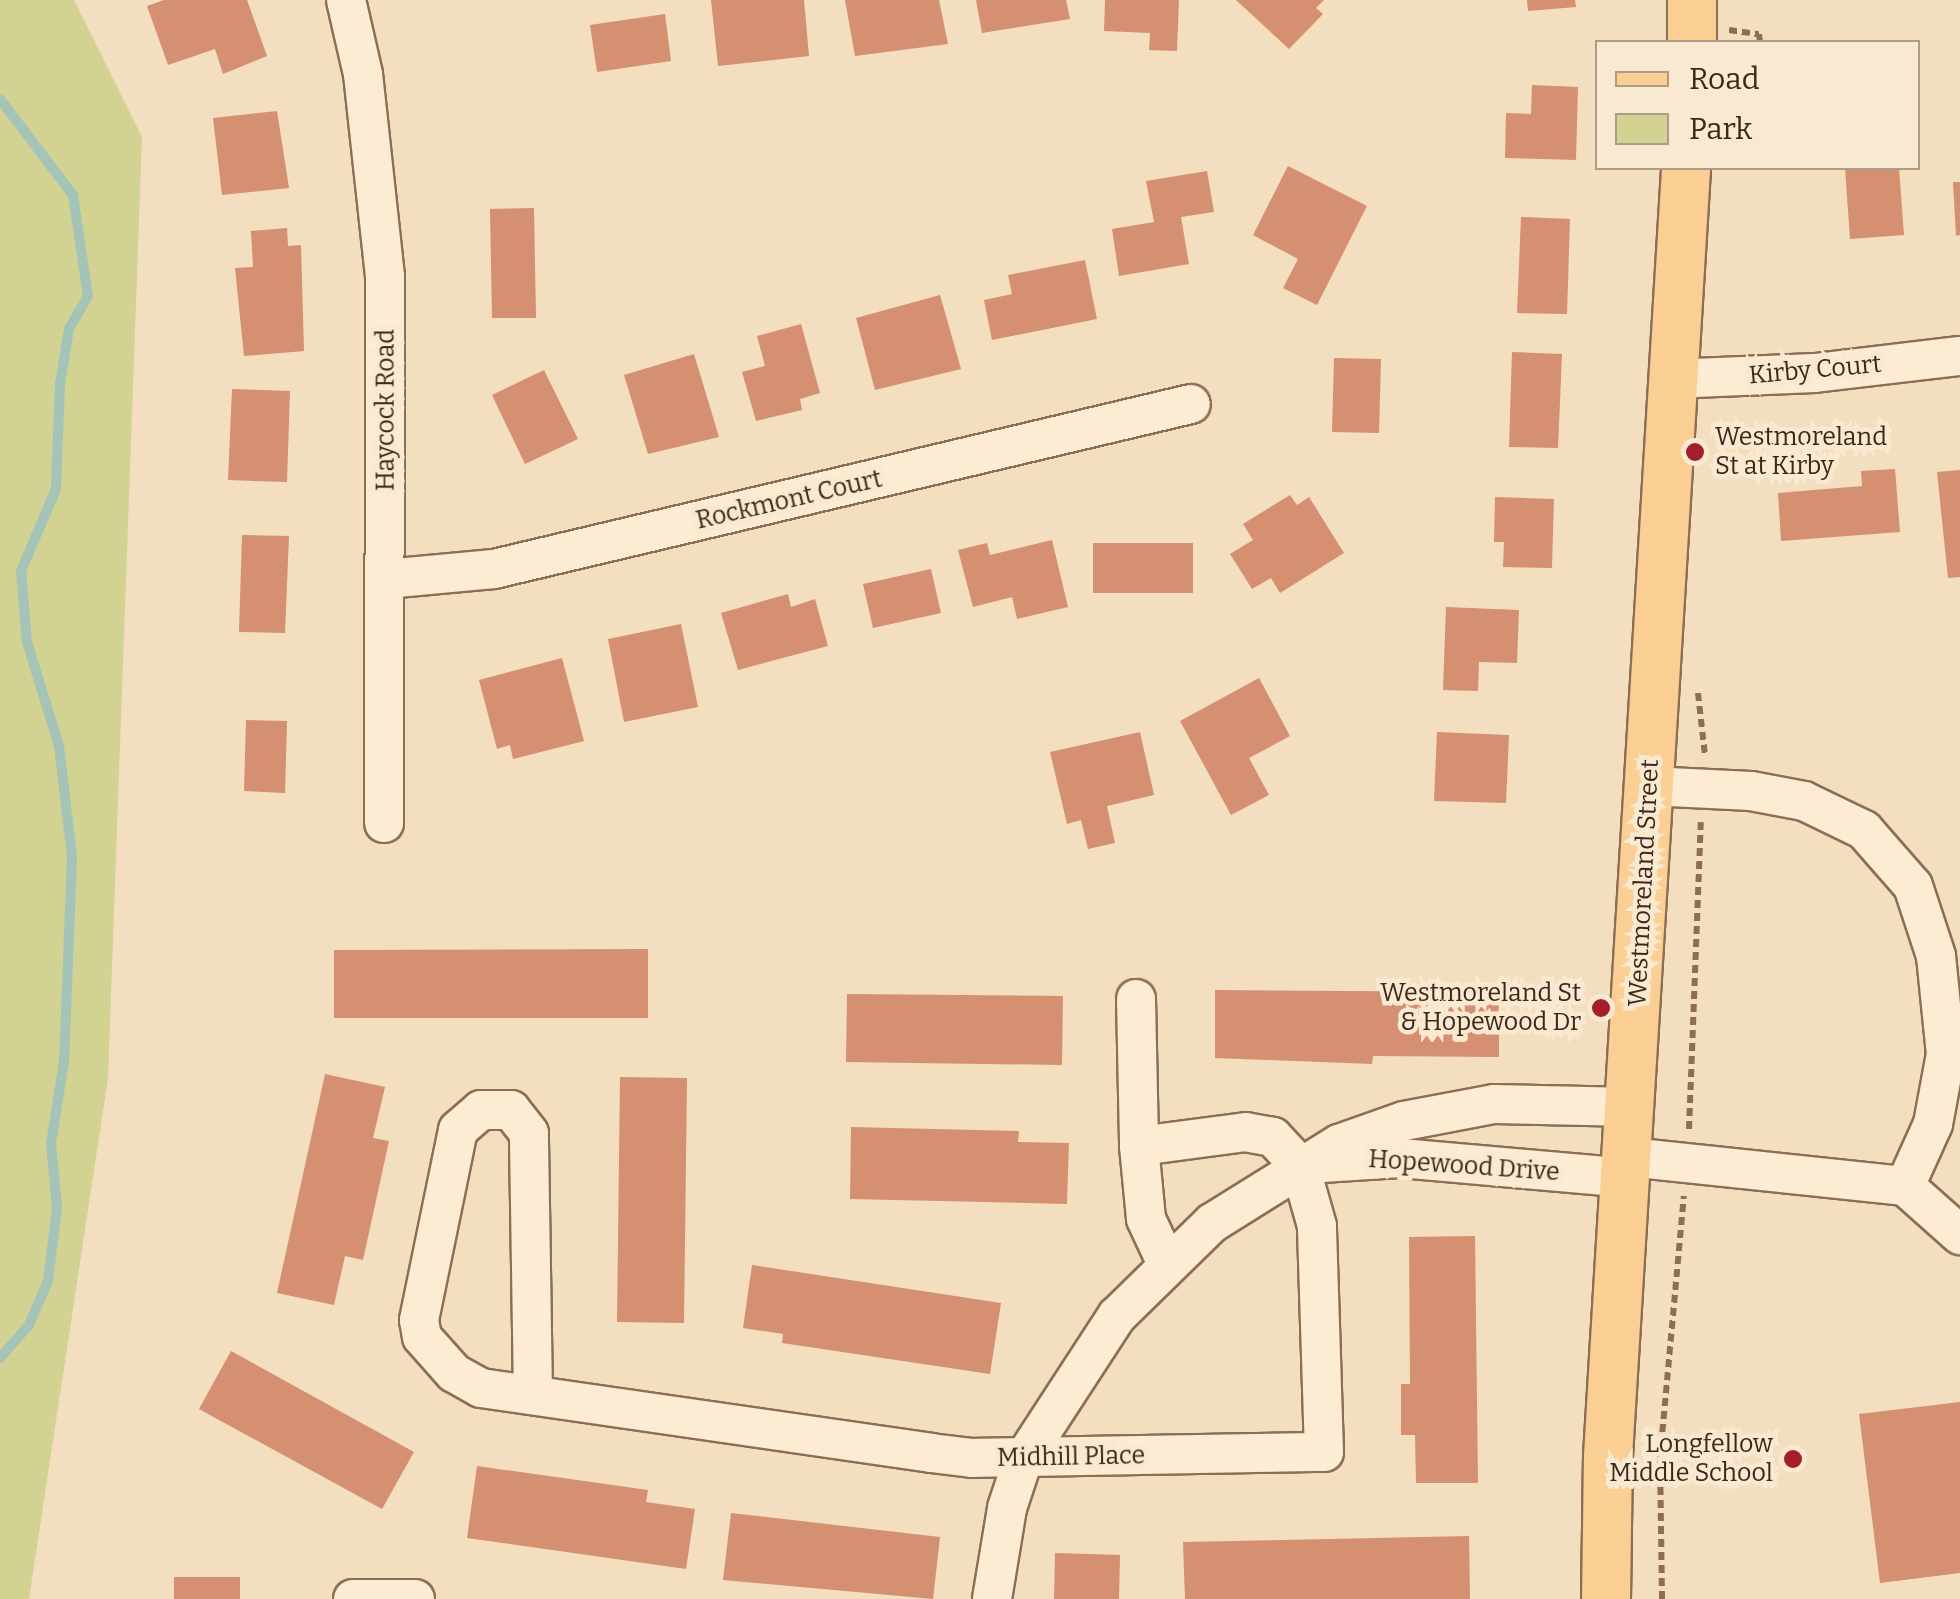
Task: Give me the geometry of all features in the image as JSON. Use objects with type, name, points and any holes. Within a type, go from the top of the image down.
[{"type":"main road","points":[[1692,0],[1692,40]]},
{"type":"main road","name":"Westmoreland Street","points":[[1606,1599],[1608,1456],[1633,1108],[1670,379],[1686,170]]},
{"type":"street","name":"Haycock Road","points":[[346,0],[362,74],[384,258],[384,823]]},
{"type":"street","name":"Kirby Court","points":[[1670,379],[1814,374],[1960,356]]},
{"type":"street","name":"Rockmont Court","points":[[386,579],[494,569],[1191,404]]},
{"type":"street","points":[[1649,786],[1777,794],[1838,814],[1882,846],[1922,905],[1936,956],[1946,1054],[1933,1124],[1905,1186],[1960,1235]]},
{"type":"street","points":[[1136,1000],[1139,1146],[1146,1219],[1167,1264]]},
{"type":"street","name":"Hopewood Drive","points":[[992,1599],[1006,1508],[1024,1460],[1100,1338],[1167,1264],[1236,1205],[1360,1136],[1466,1107],[1633,1108]]},
{"type":"street","name":"Midhill Place","points":[[533,1395],[528,1132],[512,1110],[480,1110],[458,1130],[419,1320],[422,1337],[471,1384],[533,1395],[931,1453],[1024,1460],[1324,1452],[1319,1240],[1300,1166]]},
{"type":"street","points":[[1139,1146],[1261,1133],[1300,1166]]},
{"type":"street","name":"Hopewood Drive","points":[[1300,1166],[1400,1158],[1629,1167],[1687,1159],[1905,1186]]},
{"type":"street","points":[[354,1599],[416,1599]]},
{"type":"path","points":[[1662,1599],[1660,1458],[1687,1159],[1703,787],[1699,674]]},
{"type":"green space","points":[[0,0],[74,0],[142,137],[108,1078],[29,1599],[0,1599]]},
{"type":"building","points":[[164,0],[247,0],[267,56],[223,74],[215,49],[168,65],[147,6]]},
{"type":"building","points":[[711,0],[804,0],[809,56],[718,66]]},
{"type":"building","points":[[845,0],[939,0],[948,44],[855,56]]},
{"type":"building","points":[[976,0],[1066,0],[1070,19],[982,33]]},
{"type":"building","points":[[1105,0],[1179,0],[1177,51],[1149,50],[1150,33],[1104,31]]},
{"type":"building","points":[[1236,0],[1324,0],[1316,8],[1323,14],[1289,49]]},
{"type":"building","points":[[1527,0],[1575,0],[1576,7],[1528,11]]},
{"type":"building","points":[[665,14],[671,61],[597,72],[590,25]]},
{"type":"building","points":[[1532,85],[1578,87],[1576,160],[1505,158],[1506,113],[1531,114]]},
{"type":"building","points":[[277,111],[289,188],[222,195],[213,118]]},
{"type":"building","points":[[1288,166],[1367,206],[1317,305],[1283,288],[1298,259],[1253,235]]},
{"type":"building","points":[[1845,170],[1899,170],[1904,235],[1850,239]]},
{"type":"building","points":[[1207,171],[1214,212],[1181,217],[1189,264],[1119,276],[1112,229],[1154,222],[1146,181]]},
{"type":"building","points":[[1953,182],[1960,182],[1960,235],[1956,236]]},
{"type":"building","points":[[534,208],[536,318],[492,318],[490,209]]},
{"type":"building","points":[[1521,217],[1570,219],[1567,314],[1517,313]]},
{"type":"building","points":[[287,228],[288,246],[301,245],[304,351],[244,356],[235,268],[253,267],[251,231]]},
{"type":"building","points":[[1085,260],[1097,319],[992,340],[984,300],[1012,294],[1008,275]]},
{"type":"building","points":[[940,295],[961,369],[875,390],[856,318]]},
{"type":"building","points":[[801,324],[820,393],[800,399],[802,410],[756,421],[742,372],[765,366],[757,336]]},
{"type":"building","points":[[1512,352],[1562,354],[1558,448],[1509,447]]},
{"type":"building","points":[[694,354],[719,437],[648,454],[624,375]]},
{"type":"building","points":[[1334,358],[1381,359],[1379,433],[1332,432]]},
{"type":"building","points":[[544,370],[578,439],[525,464],[492,395]]},
{"type":"building","points":[[232,389],[290,391],[287,482],[228,480]]},
{"type":"building","points":[[1895,469],[1900,532],[1781,541],[1778,493],[1862,486],[1861,471]]},
{"type":"building","points":[[1960,470],[1960,577],[1948,578],[1937,472]]},
{"type":"building","points":[[1290,495],[1297,505],[1309,497],[1344,553],[1280,593],[1271,578],[1252,589],[1230,554],[1253,540],[1243,524]]},
{"type":"building","points":[[1495,497],[1554,499],[1552,568],[1503,567],[1504,542],[1494,542]]},
{"type":"building","points":[[242,535],[289,536],[285,633],[239,632]]},
{"type":"building","points":[[1052,540],[1068,607],[1017,619],[1012,597],[973,607],[958,550],[987,543],[990,555]]},
{"type":"building","points":[[1093,543],[1193,543],[1193,593],[1093,593]]},
{"type":"building","points":[[931,569],[941,613],[873,628],[863,584]]},
{"type":"building","points":[[788,594],[791,607],[815,599],[828,646],[738,670],[721,613]]},
{"type":"building","points":[[1446,607],[1519,610],[1517,663],[1479,662],[1478,691],[1443,690]]},
{"type":"building","points":[[681,624],[698,707],[624,722],[608,639]]},
{"type":"building","points":[[562,658],[584,741],[513,759],[510,745],[497,749],[479,680]]},
{"type":"building","points":[[1259,678],[1290,736],[1249,758],[1269,795],[1231,815],[1180,721]]},
{"type":"building","points":[[246,720],[287,721],[285,793],[244,791]]},
{"type":"building","points":[[1140,732],[1154,795],[1107,806],[1115,843],[1088,849],[1081,820],[1067,824],[1050,752]]},
{"type":"building","points":[[1437,732],[1509,735],[1506,803],[1434,801]]},
{"type":"building","points":[[648,949],[648,1018],[334,1018],[334,950]]},
{"type":"building","points":[[1215,990],[1499,992],[1499,1057],[1373,1056],[1372,1064],[1215,1058]]},
{"type":"building","points":[[847,994],[1063,996],[1062,1065],[846,1062]]},
{"type":"building","points":[[325,1074],[385,1087],[373,1138],[389,1141],[363,1260],[345,1256],[334,1305],[277,1293]]},
{"type":"building","points":[[620,1077],[687,1078],[684,1323],[617,1322]]},
{"type":"building","points":[[851,1127],[1019,1131],[1018,1142],[1069,1143],[1067,1204],[850,1199]]},
{"type":"building","points":[[1475,1236],[1478,1483],[1416,1483],[1415,1435],[1401,1435],[1401,1384],[1410,1384],[1409,1237]]},
{"type":"building","points":[[752,1265],[1001,1303],[990,1374],[782,1343],[783,1334],[743,1328]]},
{"type":"building","points":[[231,1351],[414,1452],[382,1509],[199,1409]]},
{"type":"building","points":[[1960,1402],[1960,1573],[1880,1583],[1859,1414]]},
{"type":"building","points":[[477,1466],[648,1490],[646,1502],[695,1509],[686,1569],[467,1538]]},
{"type":"building","points":[[731,1513],[940,1537],[933,1599],[723,1580]]},
{"type":"building","points":[[1469,1536],[1470,1599],[1185,1599],[1183,1542]]},
{"type":"building","points":[[1055,1553],[1120,1555],[1119,1599],[1054,1599]]},
{"type":"building","points":[[174,1577],[240,1577],[240,1599],[174,1599]]},
{"type":"waterway","points":[[0,99],[73,195],[88,296],[69,329],[60,384],[56,489],[21,571],[27,642],[59,746],[72,857],[64,1061],[51,1144],[57,1208],[48,1281],[29,1325],[0,1358]]},
{"type":"place","name":"Westmoreland St at Kirby","points":[[1695,452]]},
{"type":"place","name":"Westmoreland St & Hopewood Dr","points":[[1601,1008]]},
{"type":"place","name":"Longfellow Middle School","points":[[1793,1459]]}]
